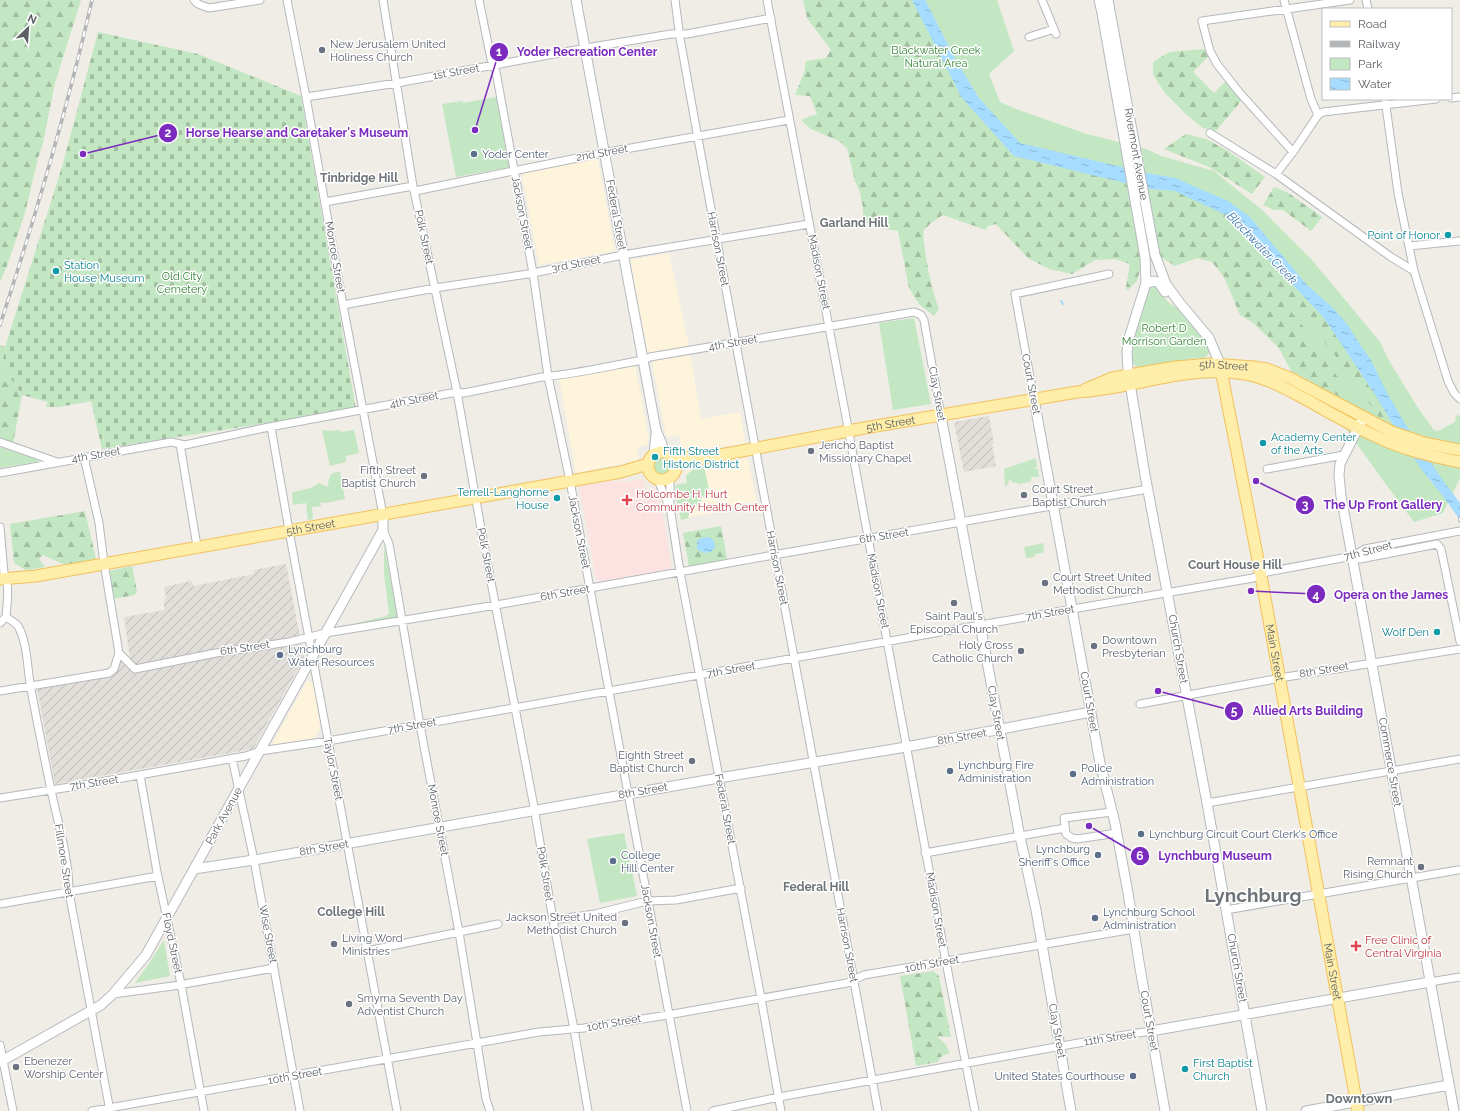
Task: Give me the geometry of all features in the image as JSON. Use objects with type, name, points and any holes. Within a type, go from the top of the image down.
[{"type":"main road","name":"5th Street","points":[[673,475],[689,464],[704,458],[1077,392],[1112,378],[1130,380],[1186,365],[1221,368],[1267,369],[1290,378],[1333,400],[1360,422]]},
{"type":"main road","name":"5th Street","points":[[1221,368],[1262,378],[1283,387],[1332,414],[1360,422]]},
{"type":"main road","name":"Main Street","points":[[1221,368],[1357,1106]]},
{"type":"main road","points":[[1360,422],[1424,443],[1460,450]]},
{"type":"main road","points":[[1360,422],[1381,439],[1406,449],[1460,462]]},
{"type":"main road","name":"5th Street","points":[[664,454],[688,458],[704,458]]},
{"type":"main road","points":[[664,454],[676,461],[677,469],[667,480],[652,473],[650,458],[664,454]]},
{"type":"main road","name":"5th Street","points":[[3,579],[36,576],[197,546],[383,515],[621,472],[652,473]]},
{"type":"street","points":[[196,2],[209,8],[260,0]]},
{"type":"street","name":"Monroe Street","points":[[287,0],[383,515]]},
{"type":"street","name":"Polk Street","points":[[383,0],[414,189],[457,392],[535,810],[553,920],[588,1111]]},
{"type":"street","name":"Jackson Street","points":[[479,0],[493,65],[496,72],[533,273],[548,376],[570,481],[687,1111]]},
{"type":"street","name":"Federal Street","points":[[576,0],[656,430],[664,454]]},
{"type":"street","name":"Harrison Street","points":[[675,0],[679,34],[774,554],[878,1111]]},
{"type":"street","name":"Madison Street","points":[[767,0],[849,432],[925,853],[975,1111]]},
{"type":"street","points":[[1029,37],[1055,31],[1042,0]]},
{"type":"street","name":"Rivermont Avenue","points":[[1099,0],[1150,256],[1178,302]]},
{"type":"street","name":"Rivermont Avenue","points":[[1108,0],[1150,256],[1146,283]]},
{"type":"street","points":[[1284,0],[1311,98],[1318,115]]},
{"type":"street","points":[[1293,152],[1239,92],[1217,64],[1210,51],[1202,21],[1350,0]]},
{"type":"street","name":"1st Street","points":[[306,97],[397,83],[584,48],[687,34],[771,18]]},
{"type":"street","points":[[1276,174],[1318,115],[1323,112],[1385,102],[1419,100]]},
{"type":"street","points":[[1385,102],[1398,193],[1414,272],[1448,381],[1454,393],[1460,399]]},
{"type":"street","name":"2nd Street","points":[[325,202],[414,189],[789,120]]},
{"type":"street","points":[[1210,133],[1276,174],[1414,272]]},
{"type":"street","name":"3rd Street","points":[[343,305],[435,288],[533,273],[623,255],[809,224]]},
{"type":"street","points":[[1409,246],[1460,241]]},
{"type":"street","name":"Court Street","points":[[1109,274],[1015,294],[1100,763],[1117,833],[1165,1111]]},
{"type":"street","points":[[1146,283],[1155,281],[1159,283],[1162,289],[1178,302]]},
{"type":"street","name":"Church Street","points":[[1146,283],[1127,352],[1130,380],[1148,489],[1207,803],[1262,1111]]},
{"type":"street","name":"Main Street","points":[[1178,302],[1209,338],[1221,368]]},
{"type":"street","name":"4th Street","points":[[0,473],[171,442],[185,445],[271,427],[457,392],[464,393],[548,376],[555,377],[643,360],[650,357],[829,326],[914,312],[921,315]]},
{"type":"street","name":"Clay Street","points":[[921,315],[924,320],[999,729],[1036,910],[1071,1111]]},
{"type":"street","name":"Commerce Street","points":[[1360,422],[1340,464],[1339,481],[1341,496],[1454,1111]]},
{"type":"street","name":"Taylor Street","points":[[271,427],[397,1111]]},
{"type":"street","points":[[0,442],[57,462]]},
{"type":"street","points":[[180,444],[197,546]]},
{"type":"street","points":[[1267,469],[1344,455]]},
{"type":"street","points":[[0,690],[109,673],[114,669],[119,653],[99,523],[84,457]]},
{"type":"street","name":"Federal Street","points":[[652,473],[670,507]]},
{"type":"street","name":"Federal Street","points":[[673,475],[670,507],[680,572],[741,888],[781,1111]]},
{"type":"street","name":"6th Street","points":[[119,653],[135,669],[216,653],[310,638],[326,633],[496,605],[774,554],[1148,489]]},
{"type":"street","points":[[383,515],[384,530]]},
{"type":"street","points":[[0,527],[6,617],[0,623]]},
{"type":"street","name":"Monroe Street","points":[[384,530],[389,544],[420,725],[460,932],[486,1099],[490,1111]]},
{"type":"street","name":"Park Avenue","points":[[1,1061],[91,1012],[114,994],[146,955],[384,530]]},
{"type":"street","name":"7th Street","points":[[0,798],[140,775],[249,755],[260,751],[420,725],[1253,578],[1267,572],[1353,556],[1365,549],[1460,531]]},
{"type":"street","points":[[1353,556],[1360,559],[1437,544],[1442,549],[1460,641]]},
{"type":"street","name":"Fillmore Street","points":[[6,617],[18,625],[23,640],[30,686],[62,840],[69,881],[69,892],[109,1110]]},
{"type":"street","name":"8th Street","points":[[1140,704],[1278,678],[1372,662],[1380,663],[1460,649]]},
{"type":"street","name":"8th Street","points":[[194,869],[254,860],[719,778],[906,747],[1091,712]]},
{"type":"street","name":"Wise Street","points":[[232,758],[254,860],[300,1111]]},
{"type":"street","points":[[1207,803],[1460,759]]},
{"type":"street","name":"Floyd Street","points":[[140,775],[158,876],[181,984],[204,1111]]},
{"type":"street","points":[[1112,812],[1064,818],[1066,834],[1077,839],[1117,833]]},
{"type":"street","points":[[925,853],[1065,828]]},
{"type":"street","points":[[1226,910],[1458,870]]},
{"type":"street","points":[[0,904],[158,876]]},
{"type":"street","points":[[553,920],[595,914],[647,901],[676,900],[741,888]]},
{"type":"street","points":[[367,951],[498,924]]},
{"type":"street","name":"10th Street","points":[[92,1111],[109,1110],[200,1092],[539,1032],[574,1029],[668,1015],[847,983],[864,975],[946,962],[1041,943],[1134,929]]},
{"type":"street","points":[[114,994],[274,968]]},
{"type":"street","name":"11th Street","points":[[713,1111],[779,1097],[1060,1046],[1460,977]]},
{"type":"street","points":[[0,1045],[1,1061],[12,1111]]},
{"type":"street","points":[[1306,1111],[1357,1106],[1449,1085]]},
{"type":"shaded area","points":[[597,156],[615,251],[539,265],[521,170]]},
{"type":"shaded area","points":[[669,253],[689,346],[648,354],[630,260]]},
{"type":"shaded area","points":[[690,354],[701,419],[740,412],[745,443],[691,452],[691,449],[682,451],[679,435],[666,436],[652,361]]},
{"type":"shaded area","points":[[635,364],[649,440],[647,440],[648,445],[637,447],[639,459],[635,461],[576,473],[559,378]]},
{"type":"shaded area","points":[[989,416],[996,466],[964,472],[954,422]]},
{"type":"shaded area","points":[[748,458],[756,501],[719,508],[719,512],[680,519],[676,491],[688,484],[686,471],[699,469],[699,466]]},
{"type":"shaded area","points":[[643,479],[645,490],[656,488],[657,494],[659,493],[672,569],[597,582],[579,487],[612,481],[627,482]]},
{"type":"shaded area","points":[[286,564],[304,658],[253,749],[55,784],[37,688],[111,675],[121,661],[130,658],[124,617],[164,610],[166,597],[164,587],[191,581],[194,586],[254,574],[254,570]]},
{"type":"shaded area","points":[[307,681],[315,684],[320,729],[313,740],[271,746]]},
{"type":"green space","points":[[0,0],[81,0],[55,83],[43,143],[25,213],[0,282]]},
{"type":"green space","points":[[803,0],[912,0],[962,98],[1014,156],[1126,183],[1141,266],[1137,281],[1127,291],[1126,287],[1130,264],[1115,259],[1095,260],[1072,274],[1049,269],[1028,258],[996,224],[988,226],[986,230],[943,215],[931,223],[923,231],[928,271],[939,309],[934,316],[919,304],[909,288],[898,231],[880,228],[865,222],[863,218],[860,192],[855,181],[847,148],[839,141],[811,129],[801,120],[817,114],[810,96],[795,95],[804,73],[806,61],[826,58],[831,50],[807,18]]},
{"type":"green space","name":"Blackwater Creek Natural Area","points":[[852,0],[997,0],[1014,51],[989,74],[1000,102],[1087,134],[1146,149],[1161,156],[1214,171],[1262,210],[1312,260],[1380,342],[1388,359],[1418,408],[1434,430],[1438,431],[1455,422],[1456,415],[1460,416],[1460,478],[1443,513],[1414,522],[1310,378],[1247,317],[1236,281],[1206,255],[1177,249],[1133,249],[920,162]]},
{"type":"green space","name":"Old City Cemetery","points":[[98,32],[198,54],[301,96],[356,409],[102,449],[91,401],[59,407],[46,407],[48,402],[22,395],[2,366],[5,347],[62,167]]},
{"type":"green space","points":[[1204,49],[1208,57],[1193,72],[1214,93],[1226,81],[1242,100],[1216,131],[1203,128],[1189,117],[1165,93],[1153,75],[1153,62],[1169,52]]},
{"type":"green space","points":[[497,97],[510,167],[456,177],[442,104],[462,101],[463,103]]},
{"type":"green space","points":[[1186,134],[1206,139],[1228,151],[1265,177],[1252,194],[1209,167],[1164,149]]},
{"type":"green space","points":[[1274,187],[1287,192],[1322,217],[1311,231],[1283,210],[1274,210],[1263,205]]},
{"type":"green space","points":[[1150,189],[1175,191],[1228,216],[1324,318],[1389,417],[1379,417],[1331,350],[1288,297],[1240,252],[1236,253],[1278,297],[1302,325],[1316,344],[1354,404],[1291,371],[1280,350],[1260,327],[1240,315],[1224,277],[1212,262],[1197,258],[1175,266],[1161,257]]},
{"type":"green space","name":"Robert D Morrison Garden","points":[[1155,285],[1168,302],[1181,311],[1197,328],[1206,341],[1211,354],[1209,353],[1205,358],[1139,367],[1135,366],[1133,362],[1131,363],[1134,334],[1149,288],[1150,286]]},
{"type":"green space","points":[[914,318],[931,404],[893,410],[879,323]]},
{"type":"green space","points":[[0,345],[5,347],[2,366],[22,395],[13,444],[0,439]]},
{"type":"green space","points":[[322,430],[339,430],[341,432],[354,430],[359,453],[346,456],[346,462],[330,466]]},
{"type":"green space","points":[[0,447],[42,461],[0,468]]},
{"type":"green space","points":[[662,457],[668,460],[671,466],[668,472],[662,475],[656,472],[653,466],[656,460]]},
{"type":"green space","points":[[1036,458],[1037,467],[1035,467],[1038,469],[1039,477],[1032,477],[1030,482],[1018,484],[1017,482],[1013,483],[1009,480],[1008,485],[1005,486],[1004,469]]},
{"type":"green space","points":[[704,466],[709,490],[698,505],[690,511],[688,518],[681,520],[675,493],[676,485],[687,483],[686,475],[695,468]]},
{"type":"green space","points":[[336,472],[340,472],[345,499],[325,503],[321,502],[320,504],[322,506],[312,507],[313,519],[308,520],[306,503],[293,505],[293,492],[311,488],[319,483],[328,487],[330,476]]},
{"type":"green space","points":[[85,511],[96,559],[65,565],[43,555],[39,559],[45,567],[26,570],[14,563],[10,524]]},
{"type":"green space","points":[[721,526],[727,559],[689,566],[683,533]]},
{"type":"green space","points":[[1044,543],[1043,553],[1034,554],[1035,557],[1026,558],[1024,547]]},
{"type":"green space","points":[[384,545],[398,619],[356,625],[356,623],[384,617],[389,614],[384,573]]},
{"type":"green space","points":[[132,566],[137,591],[135,595],[112,599],[109,571]]},
{"type":"green space","points":[[624,833],[637,896],[600,903],[587,839]]},
{"type":"green space","points":[[163,941],[170,976],[135,983],[150,962]]},
{"type":"green space","points":[[933,971],[939,976],[951,1037],[937,1036],[932,1041],[942,1056],[937,1062],[916,1066],[900,976]]},
{"type":"green space","points":[[937,1036],[946,1045],[950,1053],[942,1056],[932,1041]]},
{"type":"water","name":"Blackwater Creek","points":[[912,0],[925,0],[958,64],[979,98],[1020,143],[1147,173],[1175,178],[1228,201],[1250,217],[1307,285],[1332,307],[1348,325],[1371,360],[1386,391],[1404,422],[1439,475],[1460,503],[1460,520],[1419,466],[1374,393],[1324,318],[1228,216],[1175,191],[1150,189],[1014,156],[962,98]]},
{"type":"water","points":[[709,537],[714,541],[715,547],[711,552],[704,553],[697,549],[697,541],[701,538]]},
{"type":"railway","points":[[0,325],[50,164],[92,0]]},
{"type":"place","name":"New Jerusalem United Holiness Church","points":[[322,50]]},
{"type":"place","name":"Yoder Recreation Center","points":[[475,130]]},
{"type":"place","name":"Horse Hearse and Caretaker's Museum","points":[[83,154]]},
{"type":"place","name":"Yoder Center","points":[[474,154]]},
{"type":"place","name":"Point of Honor","points":[[1448,235]]},
{"type":"place","name":"Station House Museum","points":[[56,271]]},
{"type":"place","name":"Academy Center of the Arts","points":[[1263,443]]},
{"type":"place","name":"Jericho Baptist Missionary Chapel","points":[[811,451]]},
{"type":"place","name":"Fifth Street Historic District","points":[[655,457]]},
{"type":"place","name":"Fifth Street Baptist Church","points":[[424,476]]},
{"type":"place","name":"The Up Front Gallery","points":[[1256,481]]},
{"type":"place","name":"Court Street Baptist Church","points":[[1024,495]]},
{"type":"place","name":"Terrell-Langhorne House","points":[[557,498]]},
{"type":"place","name":"Holcombe H. Hurt Community Health Center","points":[[627,500]]},
{"type":"place","name":"Court Street United Methodist Church","points":[[1045,583]]},
{"type":"place","name":"Opera on the James","points":[[1251,591]]},
{"type":"place","name":"Saint Paul's Episcopal Church","points":[[954,603]]},
{"type":"place","name":"Wolf Den","points":[[1437,632]]},
{"type":"place","name":"Downtown Presbyterian","points":[[1094,646]]},
{"type":"place","name":"Holy Cross Catholic Church","points":[[1021,651]]},
{"type":"place","name":"Lynchburg Water Resources","points":[[280,655]]},
{"type":"place","name":"Allied Arts Building","points":[[1158,691]]},
{"type":"place","name":"Eighth Street Baptist Church","points":[[692,761]]},
{"type":"place","name":"Lynchburg Fire Administration","points":[[950,771]]},
{"type":"place","name":"Police Administration","points":[[1073,774]]},
{"type":"place","name":"Lynchburg Museum","points":[[1089,826]]},
{"type":"place","name":"Lynchburg Circuit Court Clerk's Office","points":[[1141,834]]},
{"type":"place","name":"Lynchburg Sheriff's Office","points":[[1098,855]]},
{"type":"place","name":"College Hill Center","points":[[613,861]]},
{"type":"place","name":"Remnant Rising Church","points":[[1421,867]]},
{"type":"place","name":"Lynchburg School Administration","points":[[1095,918]]},
{"type":"place","name":"Jackson Street United Methodist Church","points":[[625,923]]},
{"type":"place","name":"Living Word Ministries","points":[[334,944]]},
{"type":"place","name":"Free Clinic of Central Virginia","points":[[1356,946]]},
{"type":"place","name":"Smyrna Seventh Day Adventist Church","points":[[349,1004]]},
{"type":"place","name":"Ebenezer Worship Center","points":[[16,1067]]},
{"type":"place","name":"First Baptist Church","points":[[1185,1069]]},
{"type":"place","name":"United States Courthouse","points":[[1133,1076]]},
{"type":"district","name":"Tinbridge Hill","points":[[359,178]]},
{"type":"district","name":"Garland Hill","points":[[854,223]]},
{"type":"district","name":"Court House Hill","points":[[1235,565]]},
{"type":"district","name":"Federal Hill","points":[[816,887]]},
{"type":"district","name":"Lynchburg","points":[[1253,895]]},
{"type":"district","name":"College Hill","points":[[351,912]]},
{"type":"district","name":"Downtown","points":[[1359,1098]]}]
